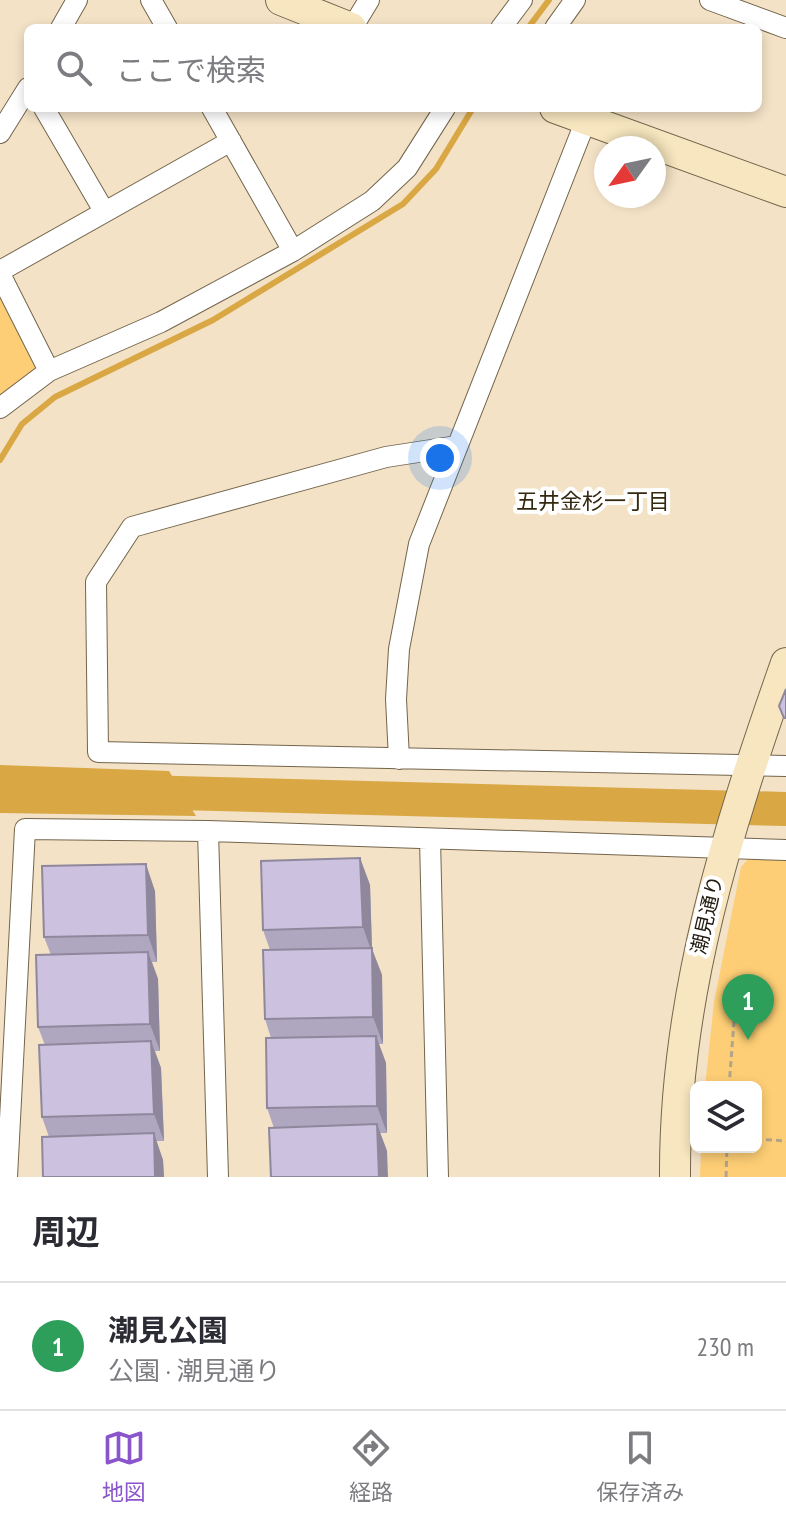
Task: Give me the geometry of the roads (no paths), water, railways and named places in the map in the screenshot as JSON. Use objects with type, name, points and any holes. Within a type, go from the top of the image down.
[{"type":"street","points":[[63,24],[77,0]]},
{"type":"street","points":[[151,0],[165,24]]},
{"type":"street","points":[[281,0],[341,24]]},
{"type":"street","points":[[354,24],[369,0]]},
{"type":"street","points":[[504,24],[522,0]]},
{"type":"street","points":[[558,24],[575,0]]},
{"type":"street","points":[[710,0],[786,28]]},
{"type":"street","points":[[0,133],[24,94]]},
{"type":"street","points":[[46,112],[104,211]]},
{"type":"street","points":[[214,112],[293,251]]},
{"type":"street","points":[[0,408],[49,371],[161,322],[293,251],[384,190],[407,168],[442,112]]},
{"type":"street","points":[[565,112],[786,192]]},
{"type":"street","points":[[399,759],[396,699],[405,609],[419,544],[586,120]]},
{"type":"street","points":[[49,371],[0,272],[231,141]]},
{"type":"street","points":[[457,446],[386,457],[132,527],[96,582],[98,752],[786,766]]},
{"type":"street","name":"潮見通り","points":[[675,1177],[681,1055],[695,970],[722,849],[786,663]]},
{"type":"street","points":[[7,1177],[25,829],[208,831],[786,850]]},
{"type":"street","points":[[208,831],[218,1177]]},
{"type":"street","points":[[430,839],[438,1177]]},
{"type":"waterway","points":[[531,24],[549,0]]},
{"type":"waterway","points":[[0,460],[22,424],[55,397],[213,320],[403,204],[436,169],[471,112]]},
{"type":"waterway","points":[[139,792],[786,809]]},
{"type":"place","name":"潮見公園","points":[[748,1040]]},
{"type":"district","name":"五井金杉一丁目","points":[[593,501]]}]
